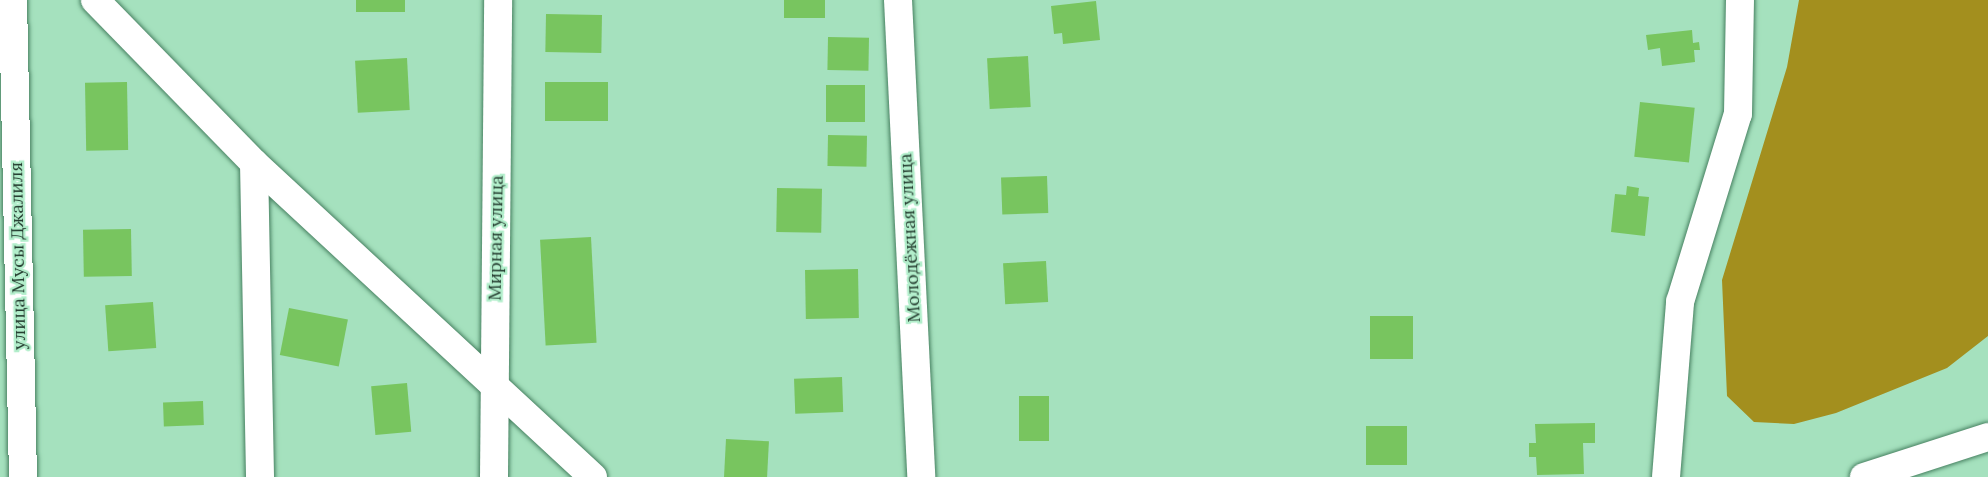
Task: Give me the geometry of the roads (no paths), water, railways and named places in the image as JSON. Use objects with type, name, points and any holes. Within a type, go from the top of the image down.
[{"type":"street","name":"улица Мусы Джалиля","points":[[13,0],[22,477]]},
{"type":"street","points":[[95,0],[254,163],[593,477]]},
{"type":"street","name":"Мирная улица","points":[[495,477],[498,0]]},
{"type":"street","name":"Молодёжная улица","points":[[898,0],[921,477]]},
{"type":"street","points":[[1666,477],[1680,302],[1738,114],[1740,0]]},
{"type":"street","points":[[254,163],[260,477]]},
{"type":"street","points":[[1865,477],[1988,437]]}]
